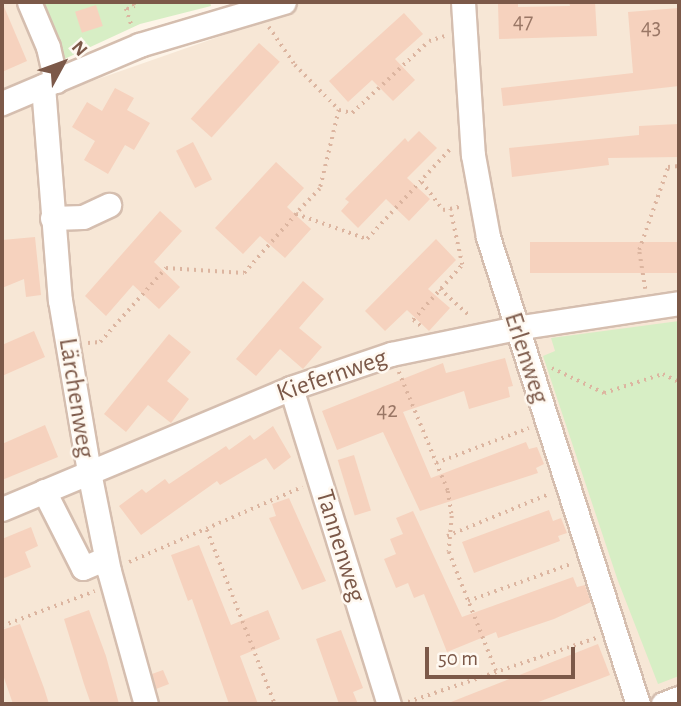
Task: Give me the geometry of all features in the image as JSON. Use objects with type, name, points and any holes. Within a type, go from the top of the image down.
[{"type":"street","name":"Lärchenweg","points":[[29,2],[48,47],[52,218],[68,346],[109,571],[146,704]]},
{"type":"street","points":[[2,103],[223,10],[262,8],[285,2]]},
{"type":"street","name":"Erlenweg","points":[[463,2],[472,141],[482,203],[516,328],[638,704]]},
{"type":"street","points":[[52,218],[83,218],[109,205]]},
{"type":"street","name":"Kiefernweg","points":[[2,509],[291,388],[391,354],[482,334],[679,303]]},
{"type":"street","name":"Tannenweg","points":[[291,388],[389,704]]},
{"type":"street","points":[[44,491],[83,568],[109,571]]},
{"type":"street","points":[[663,704],[679,698]]},
{"type":"path","points":[[126,9],[134,6],[132,2]]},
{"type":"path","points":[[262,8],[266,23],[295,65],[339,110],[352,113],[429,41],[465,32]]},
{"type":"path","points":[[68,346],[100,342],[166,268],[244,273],[320,189],[339,110]]},
{"type":"path","points":[[296,214],[368,239],[458,140],[472,141]]},
{"type":"path","points":[[648,308],[639,250],[668,167],[679,166]]},
{"type":"path","points":[[422,182],[443,210],[482,203]]},
{"type":"path","points":[[433,344],[413,320],[463,265],[450,209]]},
{"type":"path","points":[[440,289],[480,324],[482,334]]},
{"type":"path","points":[[391,354],[450,503],[447,536],[468,601],[496,671]]},
{"type":"path","points":[[531,373],[550,367],[604,393],[663,374],[679,382]]},
{"type":"path","points":[[436,463],[546,421]]},
{"type":"path","points":[[2,626],[109,571],[320,480]]},
{"type":"path","points":[[447,536],[568,486]]},
{"type":"path","points":[[206,530],[275,704]]},
{"type":"path","points":[[468,601],[591,557]]},
{"type":"path","points":[[402,704],[614,632]]},
{"type":"shaded area","points":[[2,2],[19,2],[55,94],[241,29],[234,2],[679,2],[679,704],[2,704]]},
{"type":"green space","points":[[36,2],[210,2],[211,6],[140,24],[58,62]]},
{"type":"green space","points":[[679,321],[679,676],[658,684],[618,581],[543,356],[555,351],[551,338]]},
{"type":"building","points":[[2,2],[27,61],[2,72]]},
{"type":"building","points":[[569,2],[595,2],[597,36],[499,39],[498,3],[518,3],[518,7],[570,6]]},
{"type":"building","points":[[96,5],[103,26],[82,33],[75,12]]},
{"type":"building","points":[[679,8],[679,86],[503,106],[501,88],[633,73],[628,12]]},
{"type":"building","points":[[404,13],[423,34],[395,59],[415,80],[393,101],[372,80],[348,102],[329,81]]},
{"type":"building","points":[[259,43],[280,62],[212,138],[191,119]]},
{"type":"building","points":[[115,88],[134,98],[127,110],[150,123],[134,150],[125,145],[108,174],[84,160],[95,141],[72,127],[87,102],[102,111]]},
{"type":"building","points":[[679,124],[679,157],[608,158],[609,165],[512,177],[509,148],[639,135],[639,126]]},
{"type":"building","points":[[419,131],[437,148],[407,178],[430,199],[409,221],[386,199],[358,228],[341,211],[349,202],[345,199],[405,138],[408,142]]},
{"type":"building","points":[[193,142],[212,179],[195,188],[176,151]]},
{"type":"building","points":[[276,162],[304,188],[287,207],[311,229],[285,258],[260,236],[243,254],[215,228]]},
{"type":"building","points":[[160,211],[182,231],[154,262],[180,287],[159,309],[133,285],[106,316],[85,296]]},
{"type":"building","points":[[35,237],[41,295],[26,297],[24,279],[2,288],[2,240]]},
{"type":"building","points":[[436,239],[456,260],[428,289],[450,308],[429,331],[407,310],[385,331],[365,311]]},
{"type":"building","points":[[530,242],[679,242],[679,273],[530,273]]},
{"type":"building","points":[[303,281],[324,299],[299,328],[322,347],[303,369],[280,349],[256,376],[236,359]]},
{"type":"building","points":[[34,331],[45,357],[2,376],[2,345]]},
{"type":"building","points":[[169,334],[191,352],[167,381],[189,399],[171,423],[148,405],[126,432],[104,414]]},
{"type":"building","points":[[505,358],[513,386],[508,387],[510,397],[469,409],[464,391],[403,412],[431,478],[526,442],[529,449],[537,447],[544,464],[536,468],[538,473],[420,511],[383,432],[337,450],[322,411],[443,363],[446,373]]},
{"type":"building","points":[[45,425],[58,457],[2,480],[2,444]]},
{"type":"building","points":[[273,426],[291,457],[274,470],[266,458],[220,485],[217,481],[141,535],[119,506],[142,489],[146,493],[165,479],[169,484],[226,446],[229,450],[250,435],[254,440]]},
{"type":"building","points":[[354,455],[371,510],[355,515],[338,460]]},
{"type":"building","points":[[289,498],[326,581],[302,590],[269,518],[276,516],[272,504]]},
{"type":"building","points":[[549,510],[553,521],[561,518],[567,533],[558,536],[560,541],[474,573],[462,542]]},
{"type":"building","points":[[413,511],[462,617],[573,577],[577,587],[585,585],[591,602],[554,619],[498,638],[496,632],[447,652],[424,594],[414,598],[408,583],[396,588],[384,559],[396,554],[390,539],[403,534],[396,518]]},
{"type":"building","points":[[31,527],[38,546],[25,552],[31,567],[2,579],[2,539]]},
{"type":"building","points":[[199,545],[231,625],[268,610],[280,639],[240,656],[258,704],[229,704],[192,599],[188,601],[171,555]]},
{"type":"building","points":[[89,610],[106,656],[119,704],[91,704],[84,684],[64,619]]},
{"type":"building","points":[[20,624],[49,704],[13,704],[2,672],[2,630]]},
{"type":"building","points":[[341,630],[363,688],[353,692],[358,704],[339,704],[316,639]]},
{"type":"building","points":[[598,644],[610,675],[533,704],[446,704]]},
{"type":"building","points":[[163,670],[169,684],[156,689],[152,674]]}]
